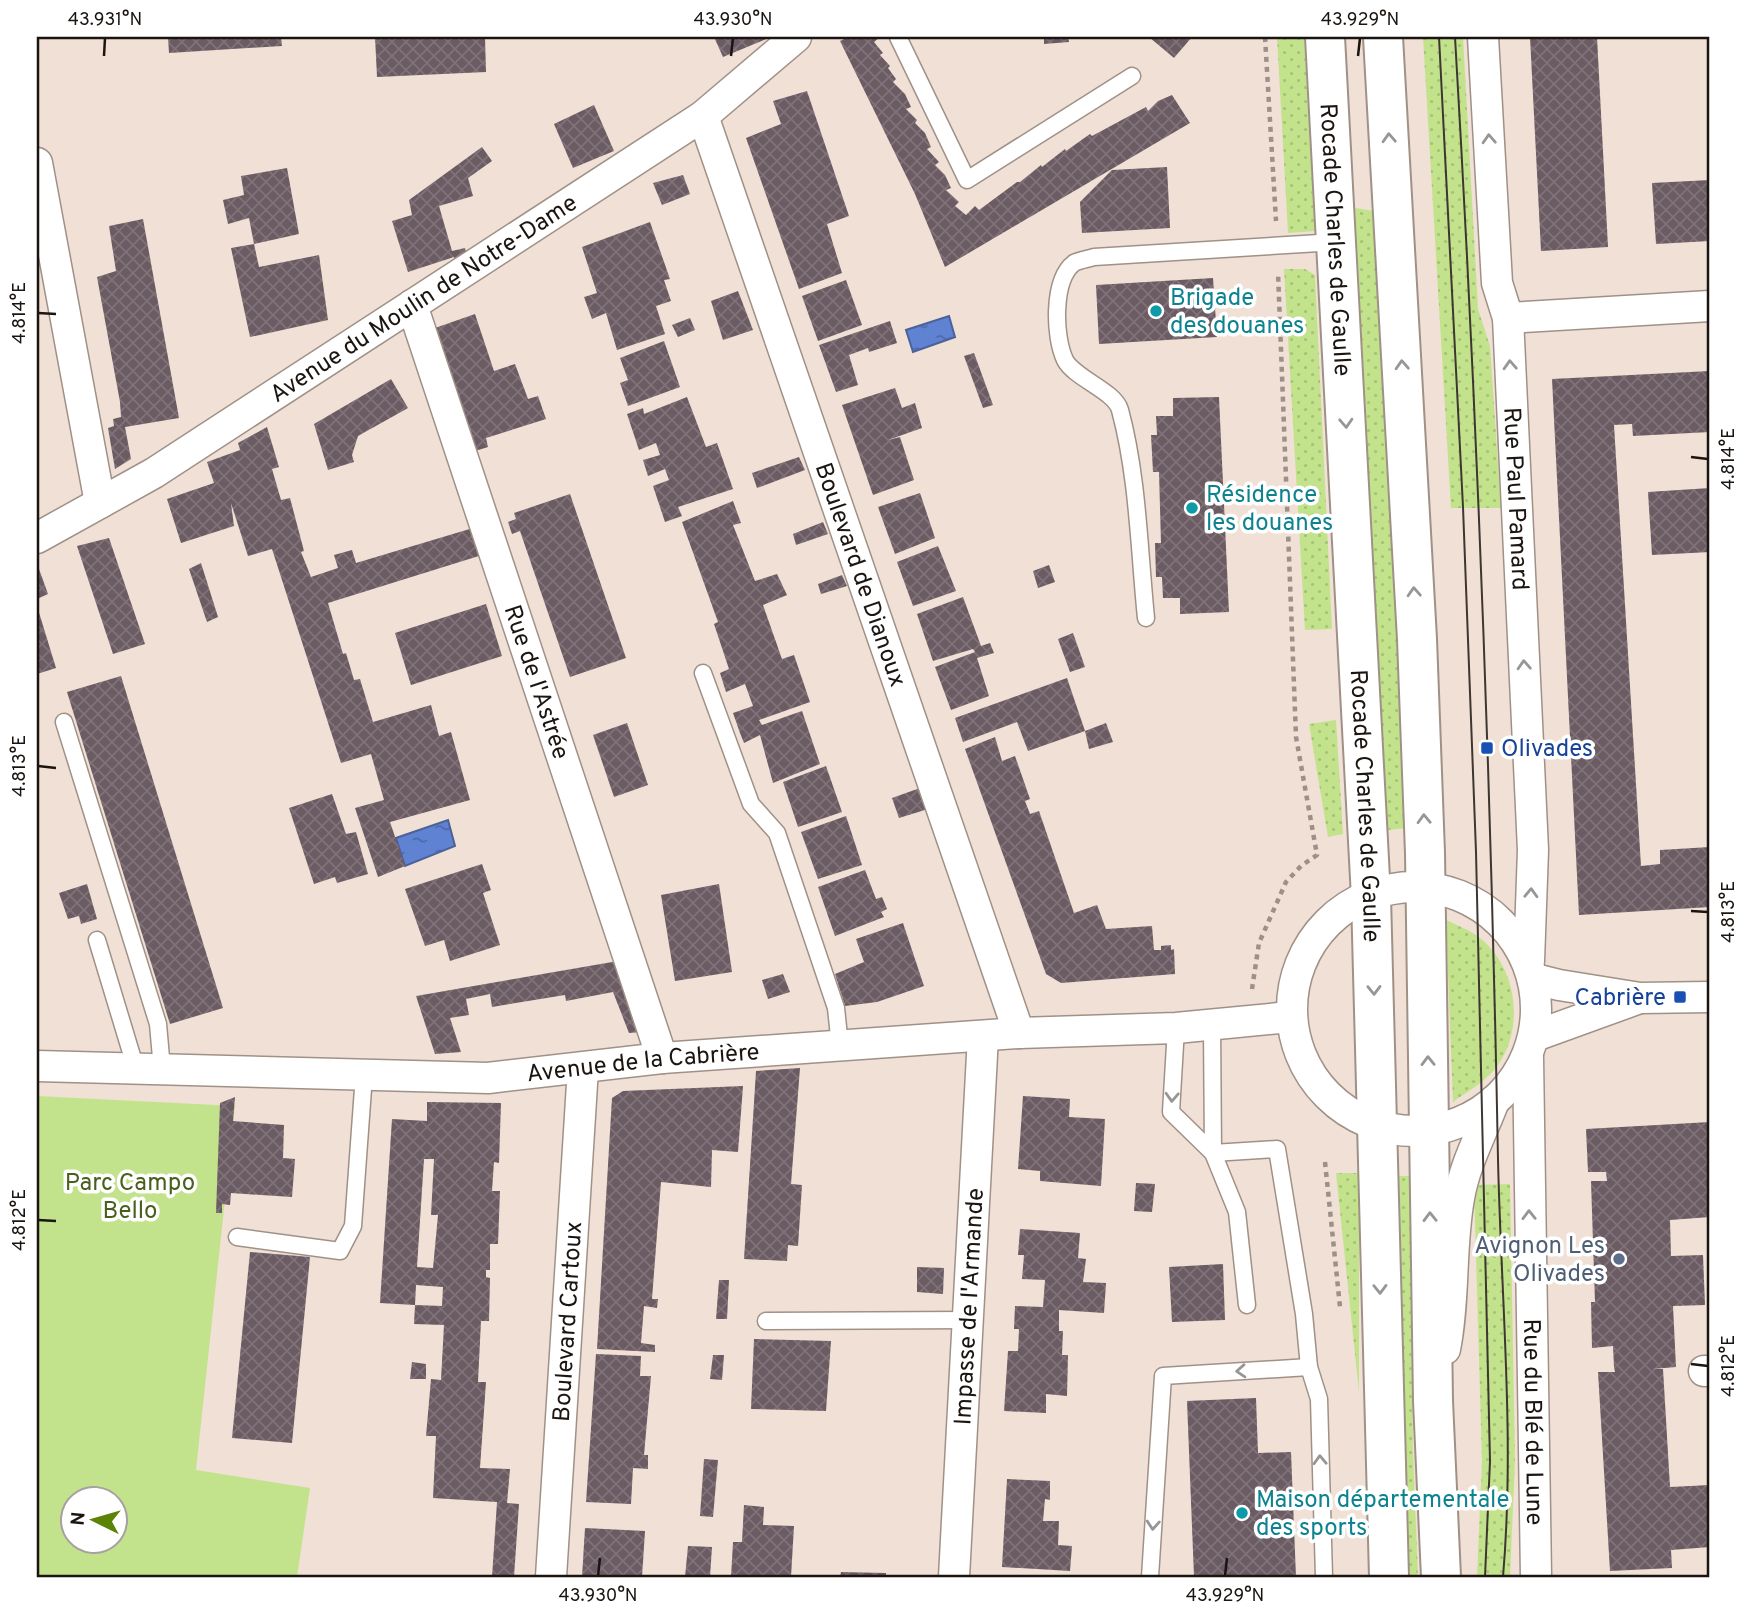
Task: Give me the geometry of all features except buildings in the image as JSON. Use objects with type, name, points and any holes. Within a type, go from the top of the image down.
[{"type":"main road","name":"Rocade Charles de Gaulle","points":[[1325,37],[1371,897],[1389,1577]]},
{"type":"main road","points":[[1383,37],[1417,639],[1425,887],[1433,1401],[1441,1577]]},
{"type":"street","name":"Avenue du Moulin de Notre-Dame","points":[[37,538],[154,473],[703,116],[796,37]]},
{"type":"street","name":"Rue Paul Pamard","points":[[1483,37],[1497,283],[1508,318],[1533,850],[1532,970],[1539,1000],[1532,1047]]},
{"type":"street","name":"Boulevard de Dianoux","points":[[703,116],[1019,1033]]},
{"type":"street","points":[[37,163],[100,503]]},
{"type":"street","name":"Rue de l'Astrée","points":[[412,305],[662,1058]]},
{"type":"street","points":[[1508,318],[1710,306]]},
{"type":"street","points":[[1640,998],[1532,1047],[1516,1079],[1494,1101],[1458,1123],[1429,1129],[1403,1129],[1377,1123],[1352,1115],[1324,1096],[1307,1077],[1294,1047],[1290,1017],[1294,982],[1306,951],[1324,928],[1371,897],[1397,889],[1425,887],[1451,892],[1493,914],[1514,935],[1532,970],[1559,985],[1640,998],[1710,997]]},
{"type":"street","name":"Avenue de la Cabrière","points":[[37,1066],[488,1078],[662,1058],[1019,1033],[1212,1026],[1290,1017]]},
{"type":"street","name":"Impasse de l'Armande","points":[[954,1577],[984,1036]]},
{"type":"street","name":"Rue du Blé de Lune","points":[[1532,1047],[1536,1577]]},
{"type":"street","name":"Boulevard Cartoux","points":[[551,1577],[583,1068]]},
{"type":"street","points":[[1433,1401],[1450,1323],[1459,1197],[1468,1162],[1494,1101]]},
{"type":"lane","points":[[898,37],[967,180],[1132,76]]},
{"type":"lane","points":[[1146,618],[1131,464],[1119,406],[1066,361],[1058,332],[1058,297],[1063,276],[1075,262],[1094,257],[1336,242]]},
{"type":"lane","points":[[703,673],[751,804],[777,833],[836,1008],[840,1046]]},
{"type":"lane","points":[[64,722],[158,1024],[149,1069]]},
{"type":"lane","points":[[97,940],[149,1069]]},
{"type":"lane","points":[[1212,1026],[1213,1153],[1237,1212],[1247,1305]]},
{"type":"lane","points":[[1176,1028],[1171,1112],[1213,1153],[1277,1149],[1304,1314],[1309,1367],[1319,1399],[1324,1577]]},
{"type":"lane","points":[[237,1237],[340,1251],[353,1226],[364,1075]]},
{"type":"lane","points":[[766,1321],[969,1320]]},
{"type":"lane","points":[[1150,1577],[1163,1376],[1309,1367]]},
{"type":"path","points":[[1253,974],[1259,943],[1286,882],[1301,866],[1317,855],[1296,737],[1277,245],[1265,37]]},
{"type":"green space","points":[[1277,37],[1304,37],[1315,231],[1288,233]]},
{"type":"green space","points":[[1423,37],[1463,37],[1478,309],[1490,346],[1501,508],[1451,508]]},
{"type":"green space","points":[[1355,208],[1374,211],[1407,828],[1387,830]]},
{"type":"green space","points":[[1284,269],[1305,269],[1315,275],[1332,629],[1305,630]]},
{"type":"green space","points":[[1336,720],[1343,834],[1328,837],[1309,724]]},
{"type":"green space","points":[[1446,920],[1476,935],[1490,947],[1508,978],[1514,1014],[1507,1049],[1498,1065],[1453,1102]]},
{"type":"green space","name":"Parc Campo Bello","points":[[37,1096],[235,1106],[196,1470],[310,1488],[297,1577],[37,1577]]},
{"type":"green space","points":[[1336,1173],[1359,1173],[1359,1392]]},
{"type":"green space","points":[[1398,1176],[1410,1176],[1413,1450],[1418,1577],[1408,1577]]},
{"type":"green space","points":[[1510,1184],[1515,1460],[1510,1577],[1477,1577],[1482,1461],[1474,1185]]},
{"type":"water","points":[[949,316],[955,337],[913,352],[906,330]]},
{"type":"water","points":[[448,820],[455,846],[405,866],[396,838]]},
{"type":"tram line","points":[[1439,37],[1463,507],[1476,852],[1490,1461],[1485,1577]]},
{"type":"tram line","points":[[1455,37],[1470,318],[1487,738],[1506,1368],[1508,1473],[1503,1577]]},
{"type":"place","name":"Brigade des douanes","points":[[1156,311]]},
{"type":"place","name":"Résidence les douanes","points":[[1192,508]]},
{"type":"place","name":"Olivades","points":[[1487,748]]},
{"type":"place","name":"Cabrière","points":[[1680,997]]},
{"type":"place","name":"Avignon Les Olivades","points":[[1619,1259]]},
{"type":"place","name":"Maison départementale des sports","points":[[1242,1513]]}]
